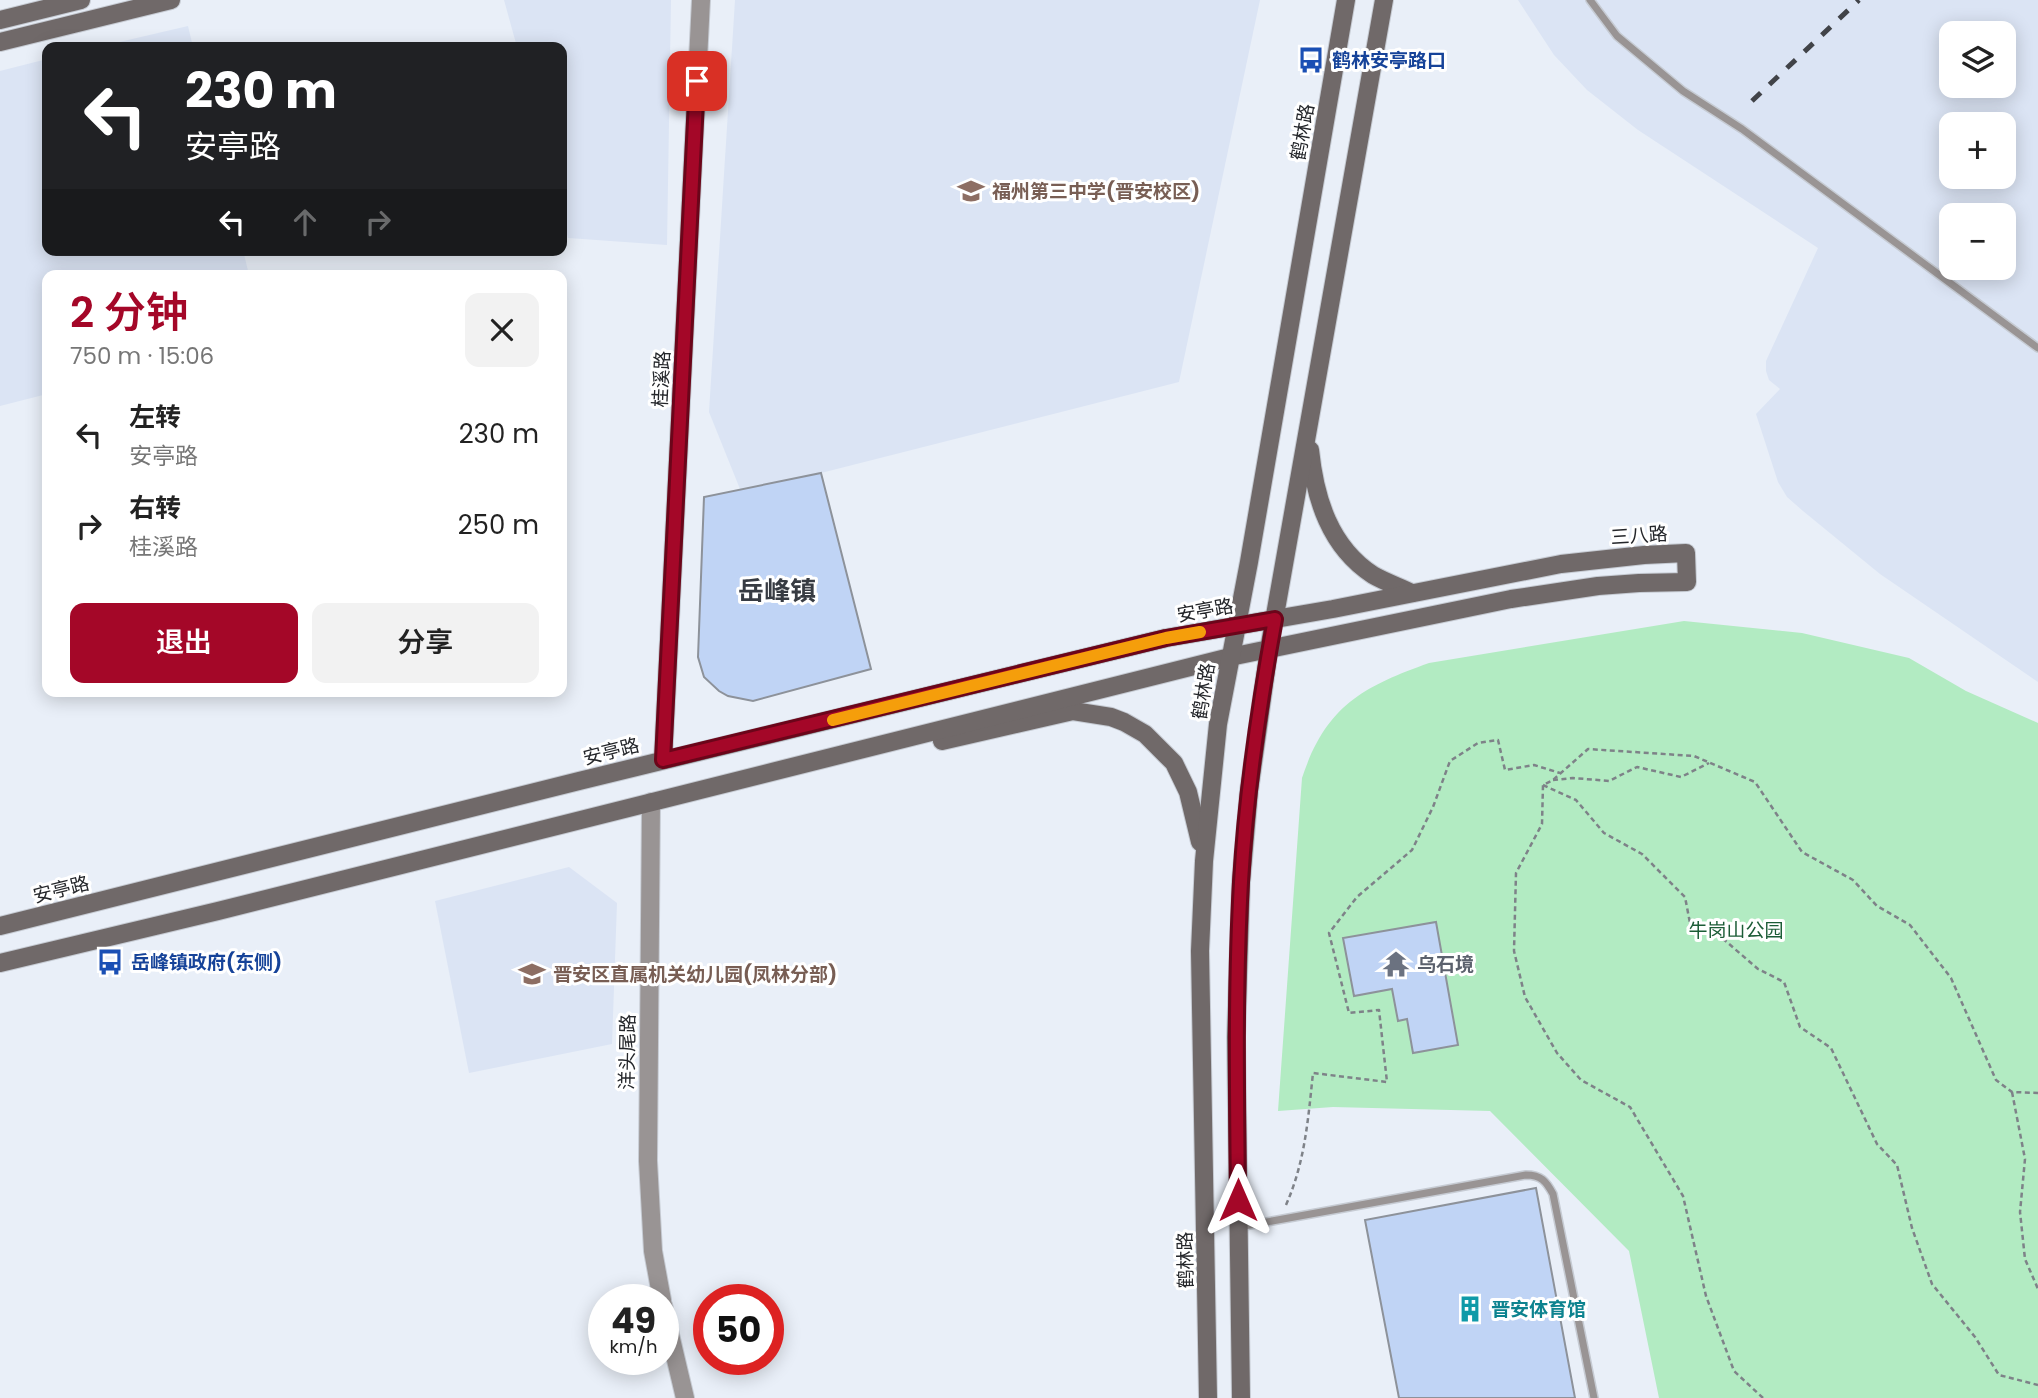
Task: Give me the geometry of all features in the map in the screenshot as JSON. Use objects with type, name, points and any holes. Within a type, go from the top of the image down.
[{"type":"main road","points":[[0,20],[81,0]]},
{"type":"main road","points":[[0,42],[172,0]]},
{"type":"main road","name":"鹤林路","points":[[1208,1398],[1200,951],[1204,862],[1217,738],[1230,657],[1346,0]]},
{"type":"main road","points":[[1241,1398],[1236,1037],[1241,882],[1249,791],[1269,649],[1384,0]]},
{"type":"main road","points":[[1309,430],[1313,472],[1322,508],[1332,532],[1353,559],[1369,572],[1412,593]]},
{"type":"main road","name":"三八路","points":[[1269,649],[1525,597],[1598,586],[1687,582],[1686,554],[1643,555],[1561,564],[1275,619]]},
{"type":"main road","name":"安亭路","points":[[0,926],[663,760],[1166,638],[1275,619]]},
{"type":"main road","points":[[0,963],[1269,649]]},
{"type":"main road","points":[[890,742],[924,745],[1073,711],[1111,717],[1145,734],[1174,763],[1193,809],[1204,862]]},
{"type":"street","name":"桂溪路","points":[[663,760],[701,0]]},
{"type":"street","name":"洋头尾路","points":[[651,802],[648,1186],[653,1251],[659,1284]]},
{"type":"street","name":"洋头尾路","points":[[679,1372],[685,1398]]},
{"type":"lane","points":[[1590,0],[1617,36],[1683,91],[1742,129],[2038,348]]},
{"type":"lane","points":[[1238,1227],[1535,1175],[1543,1179],[1553,1194],[1594,1398]]},
{"type":"path","points":[[1280,1218],[1298,1177],[1313,1073],[1387,1082],[1379,1010],[1349,1013],[1329,933],[1357,897],[1412,850],[1433,807],[1450,761],[1478,743],[1498,740],[1505,770],[1534,765],[1560,773]]},
{"type":"path","points":[[1544,785],[1588,749],[1694,757],[1755,782],[1802,852],[1853,880],[1877,906],[1910,925],[1951,978],[1996,1080],[2012,1092],[2038,1093]]},
{"type":"path","points":[[1553,780],[1573,778],[1609,781],[1637,767],[1681,777],[1709,763]]},
{"type":"path","points":[[1544,785],[1576,800],[1604,832],[1642,854],[1685,897],[1690,923],[1721,937],[1758,969],[1783,982],[1800,1027],[1831,1048],[1877,1144],[1896,1165],[1912,1228],[1932,1284],[1975,1337],[1999,1375],[2038,1385]]},
{"type":"path","points":[[1544,785],[1542,824],[1516,873],[1514,951],[1525,997],[1557,1053],[1581,1080],[1630,1107],[1683,1196],[1706,1296],[1734,1371],[1763,1398]]},
{"type":"path","points":[[2012,1092],[2025,1159],[2020,1212],[2025,1259],[2038,1289]]},
{"type":"shaded area","points":[[504,0],[671,0],[667,245],[568,238],[567,42],[516,42]]},
{"type":"shaded area","name":"福州第三中学(晋安校区)","points":[[735,0],[1260,0],[1179,382],[821,473],[740,489],[709,412]]},
{"type":"shaded area","points":[[1518,0],[2038,0],[2038,682],[1880,574],[1787,497],[1778,482],[1756,414],[1780,389],[1769,380],[1766,361],[1818,248],[1638,130],[1587,90],[1554,55]]},
{"type":"shaded area","points":[[188,26],[192,42],[119,42]]},
{"type":"shaded area","points":[[42,60],[42,256],[244,256],[248,270],[42,270],[42,395],[0,406],[0,71]]},
{"type":"shaded area","name":"晋安区直属机关幼儿园(凤林分部)","points":[[569,867],[617,903],[612,1044],[469,1073],[435,901]]},
{"type":"green space","name":"牛岗山公园","points":[[1684,621],[1802,633],[1909,658],[1966,691],[2038,723],[2038,1398],[1659,1398],[1629,1251],[1490,1111],[1333,1107],[1278,1111],[1302,778],[1312,753],[1335,716],[1349,702],[1366,691],[1429,663]]},
{"type":"building","points":[[821,473],[871,669],[753,701],[728,696],[704,677],[698,657],[704,497]]},
{"type":"building","name":"乌石境","points":[[1436,922],[1458,1045],[1413,1053],[1407,1019],[1398,1021],[1392,989],[1354,996],[1343,938]]},
{"type":"building","name":"晋安体育馆","points":[[1536,1188],[1575,1398],[1399,1398],[1365,1220]]},
{"type":"railway","points":[[1752,101],[1859,0]]},
{"type":"slow traffic","points":[[833,720],[1200,632]]},
{"type":"place","name":"鹤林安亭路口","points":[[1311,60]]},
{"type":"place","name":"福州第三中学(晋安校区)","points":[[971,191]]},
{"type":"place","name":"岳峰镇政府(东侧)","points":[[110,962]]},
{"type":"place","name":"乌石境","points":[[1396,964]]},
{"type":"place","name":"晋安区直属机关幼儿园(凤林分部)","points":[[532,974]]},
{"type":"place","name":"晋安体育馆","points":[[1470,1309]]},
{"type":"district","name":"岳峰镇","points":[[777,591]]},
{"type":"route","points":[[697,81],[663,760],[1166,638],[1275,619],[1254,749],[1241,882],[1236,1037],[1238,1200]]}]
